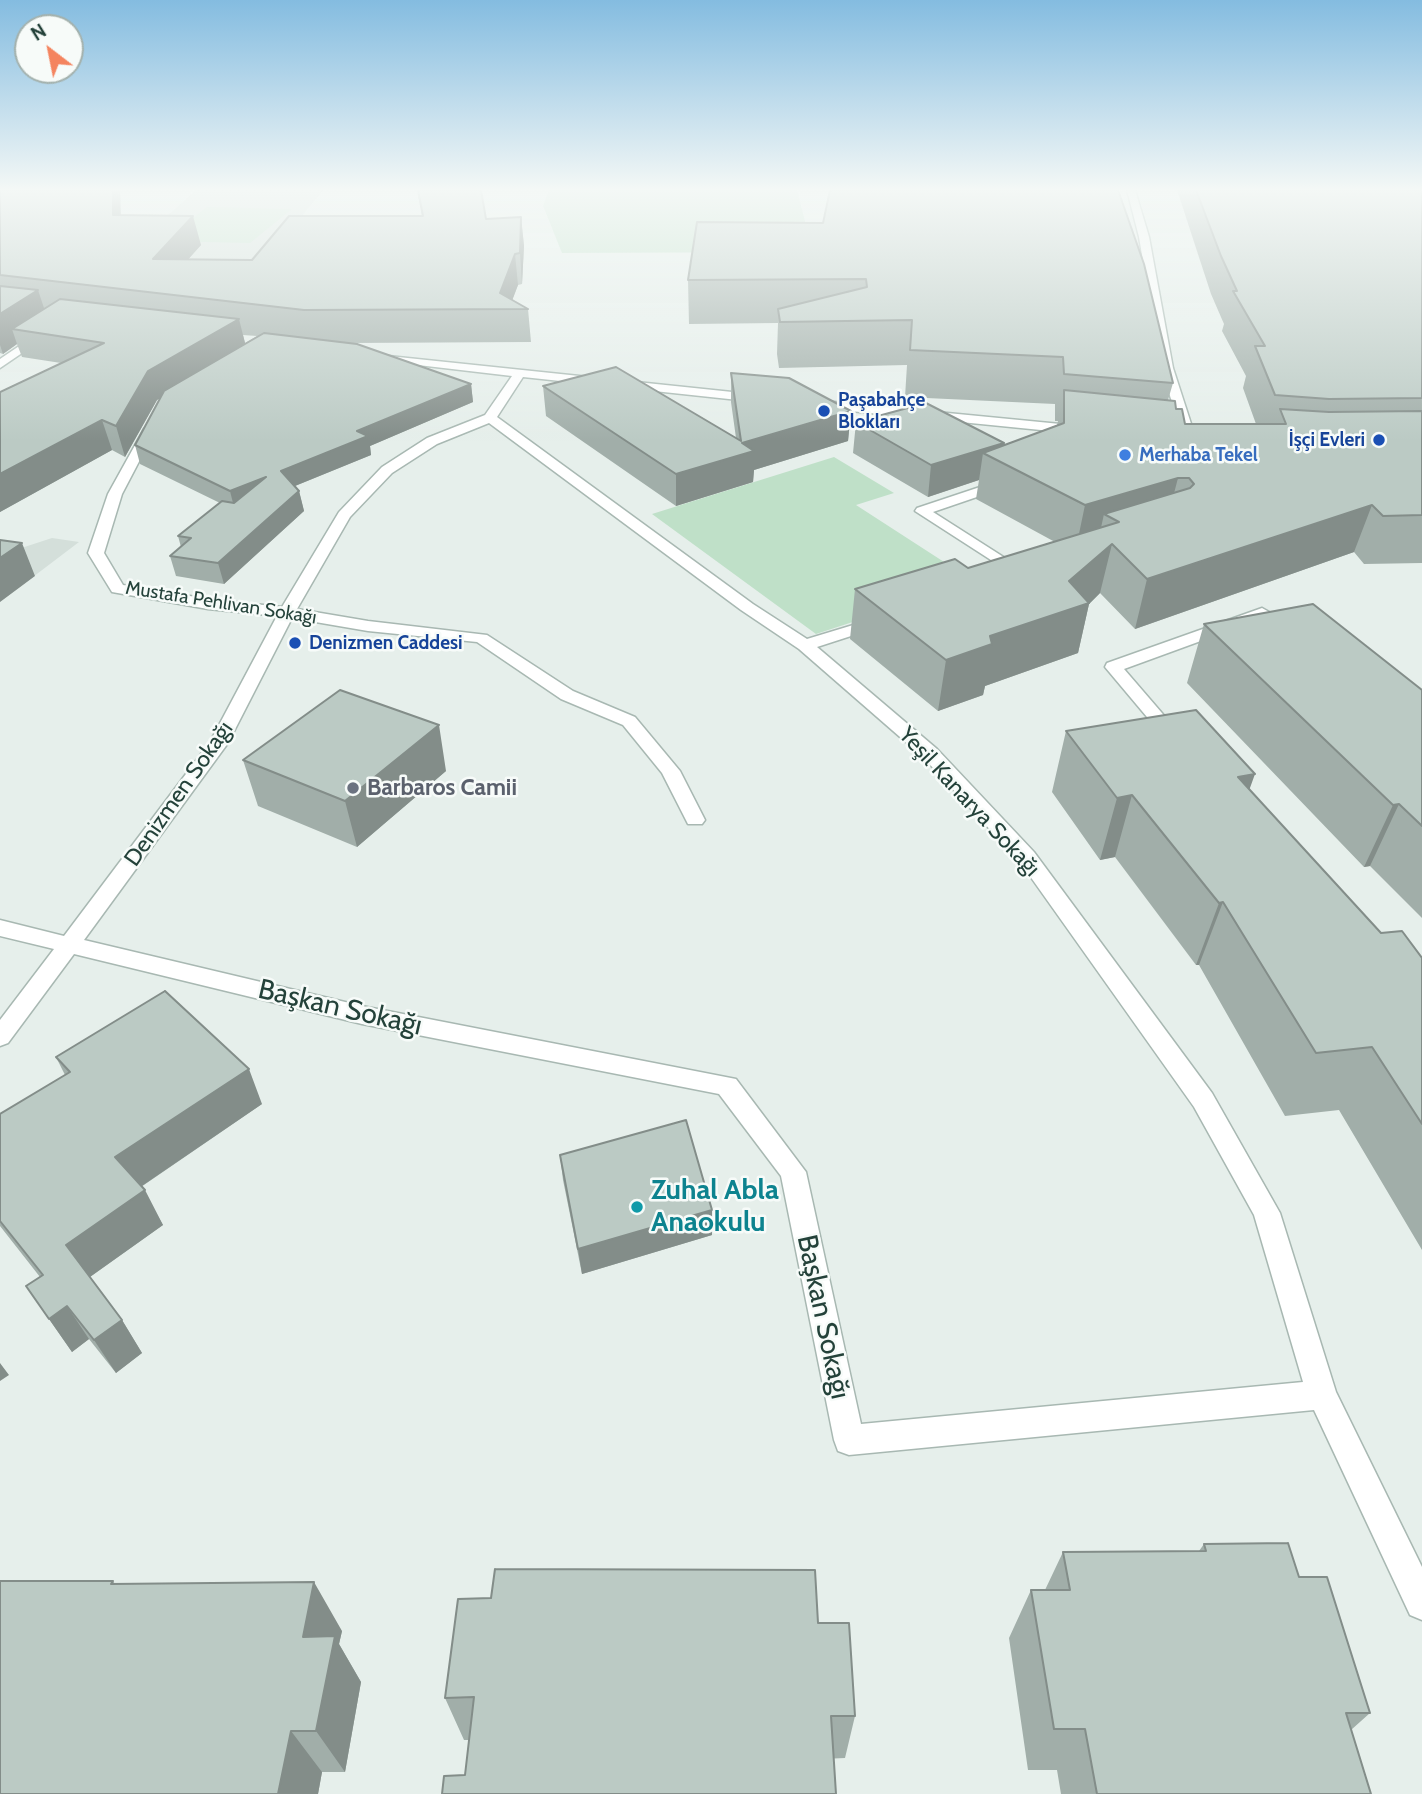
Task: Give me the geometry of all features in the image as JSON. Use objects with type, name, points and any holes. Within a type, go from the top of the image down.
[{"type":"street","points":[[1150,274],[1167,368],[1196,441],[1177,439]]},
{"type":"street","points":[[0,364],[55,327]]},
{"type":"street","points":[[371,357],[518,375],[773,400]]},
{"type":"street","points":[[490,418],[518,375]]},
{"type":"street","points":[[800,402],[1093,431]]},
{"type":"street","name":"Mustafa Pehlivan Sokağı","points":[[156,417],[115,494],[96,553],[118,589],[368,626],[481,638],[567,695],[629,722],[671,771],[695,820]]},
{"type":"street","name":"Denizmen Sokağı","points":[[0,1037],[219,743],[287,612],[344,514],[387,470],[432,441],[490,418]]},
{"type":"street","name":"Yeşil Kanarya Sokağı","points":[[490,418],[747,607],[804,645],[930,753],[1027,857],[1203,1100],[1267,1213],[1322,1395]]},
{"type":"street","points":[[998,584],[1030,574],[922,511],[1009,482]]},
{"type":"street","points":[[1185,751],[1113,667],[1262,613],[1308,638]]},
{"type":"street","points":[[804,645],[895,617]]},
{"type":"street","name":"Başkan Sokağı","points":[[0,928],[362,1015],[727,1086],[793,1172],[849,1440],[1322,1395]]},
{"type":"street","points":[[1322,1395],[1422,1603]]},
{"type":"shaded area","points":[[102,274],[256,274],[213,327],[66,306]]},
{"type":"shaded area","points":[[52,538],[79,542],[0,602],[0,555]]},
{"type":"green space","points":[[834,457],[894,493],[856,505],[975,582],[816,634],[652,514]]},
{"type":"building","points":[[507,274],[500,293],[528,309],[304,310],[0,275]]},
{"type":"building","points":[[689,274],[1146,274],[1173,383],[1064,374],[1063,357],[910,350],[912,320],[780,322],[778,309],[867,287],[866,279],[688,280]]},
{"type":"building","points":[[1229,274],[1422,274],[1422,398],[1329,399],[1275,395],[1255,346],[1265,346],[1233,291],[1237,291]]},
{"type":"building","points":[[0,286],[38,290],[0,314]]},
{"type":"building","points":[[60,299],[239,319],[148,371],[116,426],[102,420],[0,474],[0,392],[104,343],[12,329]]},
{"type":"building","points":[[264,333],[357,344],[471,384],[357,431],[368,436],[281,471],[299,491],[218,563],[170,556],[191,538],[178,536],[222,501],[234,503],[266,477],[230,491],[135,445],[164,391]]},
{"type":"building","points":[[616,367],[741,441],[731,373],[789,378],[851,411],[742,443],[754,451],[676,474],[543,386]]},
{"type":"building","points":[[1064,390],[1175,401],[1176,409],[1182,409],[1185,424],[1286,424],[1280,409],[1329,412],[1422,411],[1422,515],[1383,516],[1372,505],[1147,579],[1112,544],[1069,581],[1089,603],[990,636],[992,644],[946,660],[855,589],[955,559],[968,568],[1119,522],[1104,514],[1190,488],[1194,484],[1189,478],[1178,478],[1085,505],[983,453],[1064,423]]},
{"type":"building","points":[[926,403],[1004,443],[931,465],[856,422]]},
{"type":"building","points":[[0,540],[22,543],[0,558]]},
{"type":"building","points":[[1313,604],[1422,690],[1422,826],[1399,804],[1393,805],[1204,624]]},
{"type":"building","points":[[340,690],[439,725],[345,801],[243,760]]},
{"type":"building","points":[[1196,710],[1255,774],[1238,777],[1381,933],[1402,931],[1422,958],[1422,1124],[1372,1047],[1316,1053],[1223,902],[1219,903],[1132,795],[1117,798],[1066,731]]},
{"type":"building","points":[[165,991],[249,1069],[115,1157],[145,1190],[66,1245],[122,1320],[94,1340],[67,1306],[49,1319],[26,1286],[43,1275],[0,1221],[0,1114],[70,1072],[56,1057]]},
{"type":"building","name":"Zuhal Abla Anaokulu","points":[[686,1120],[712,1210],[578,1249],[560,1155]]},
{"type":"building","points":[[1288,1543],[1299,1577],[1327,1577],[1370,1713],[1346,1713],[1371,1794],[1097,1794],[1085,1729],[1054,1729],[1031,1590],[1070,1590],[1063,1552],[1206,1551],[1204,1544]]},
{"type":"building","points":[[495,1569],[815,1570],[818,1623],[849,1623],[855,1716],[831,1716],[836,1794],[442,1794],[444,1776],[465,1775],[474,1697],[445,1698],[458,1599],[491,1598]]},
{"type":"building","points":[[0,1581],[113,1581],[111,1584],[314,1582],[303,1637],[335,1636],[316,1731],[291,1731],[278,1794],[0,1794]]},
{"type":"place","name":"Paşabahçe Blokları","points":[[824,411]]},
{"type":"place","name":"İşçi Evleri","points":[[1379,440]]},
{"type":"place","name":"Merhaba Tekel","points":[[1125,455]]},
{"type":"place","name":"Denizmen Caddesi","points":[[295,643]]},
{"type":"place","name":"Barbaros Camii","points":[[353,788]]},
{"type":"place","name":"Zuhal Abla Anaokulu","points":[[637,1207]]}]
